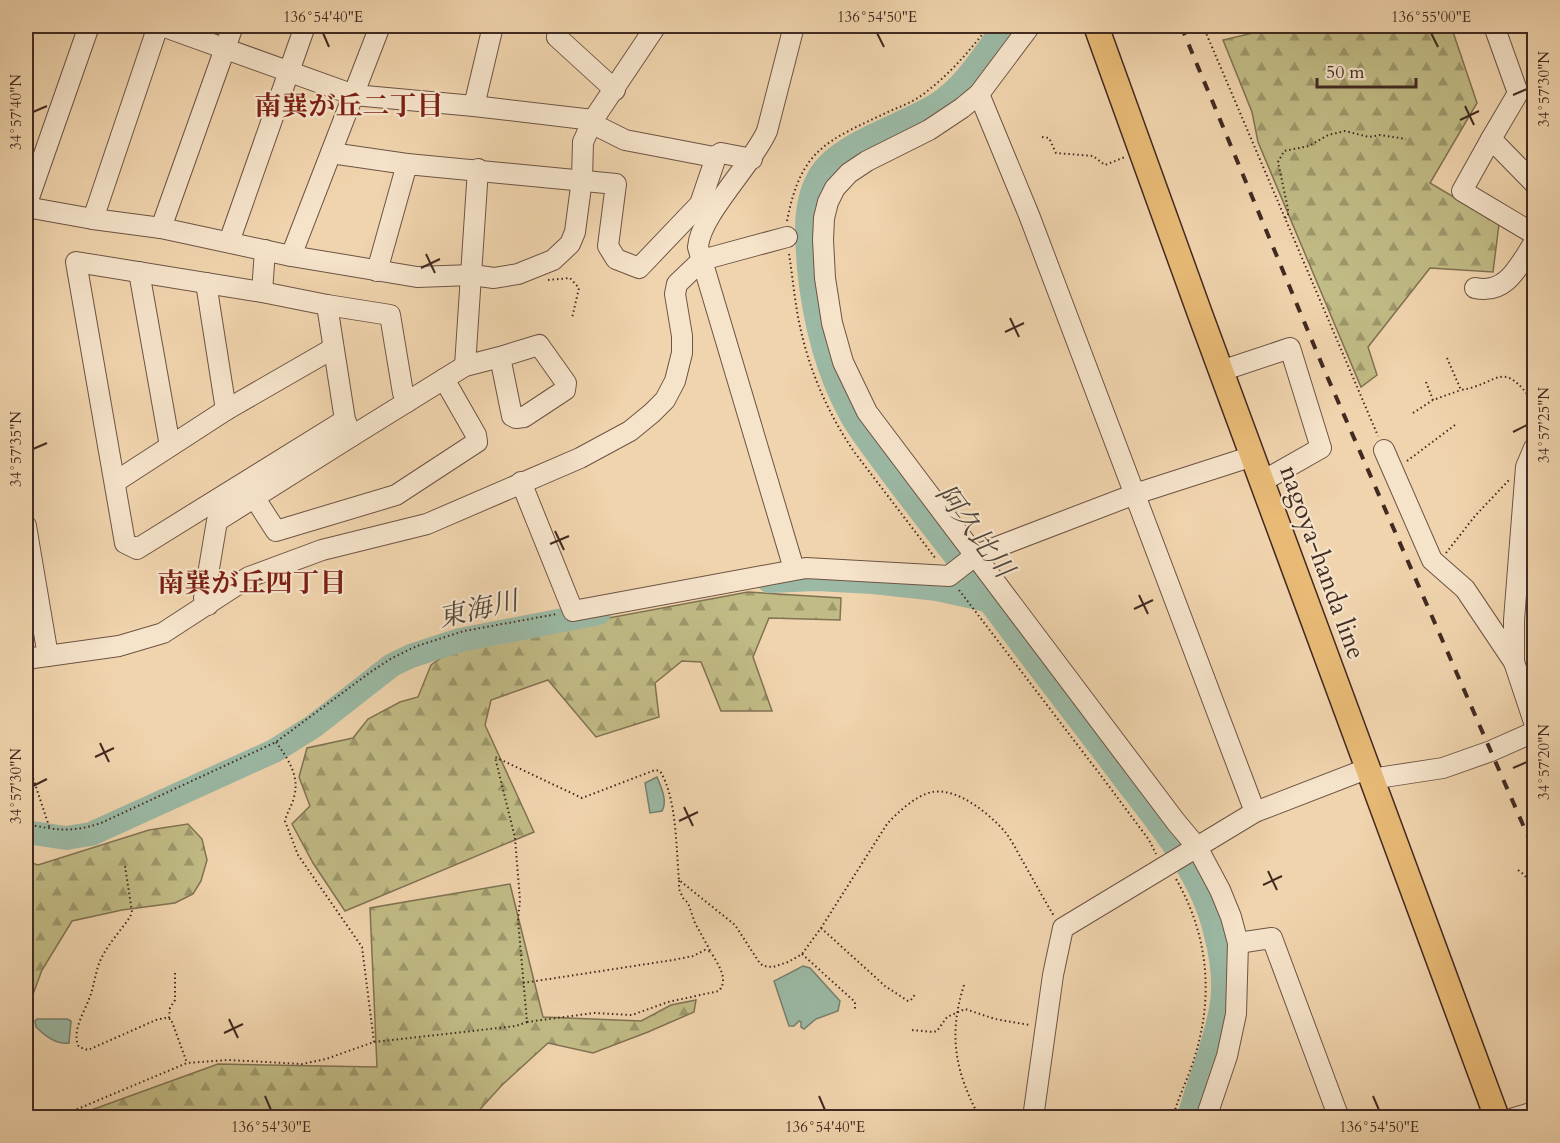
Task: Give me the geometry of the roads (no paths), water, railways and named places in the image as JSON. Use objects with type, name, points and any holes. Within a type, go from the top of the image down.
[{"type":"main road","name":"nagoya-handa line","points":[[1096,26],[1221,371],[1499,1117]]},
{"type":"street","points":[[89,26],[27,199],[93,219],[161,228],[377,271],[417,277],[472,275],[494,278],[518,274],[553,260],[570,244],[575,232],[582,179],[583,142],[593,122],[615,90],[648,29]]},
{"type":"street","points":[[93,219],[160,26],[354,95],[474,106],[593,122],[625,140],[714,157],[721,153],[752,159]]},
{"type":"street","points":[[161,228],[233,26]]},
{"type":"street","points":[[230,242],[305,26]]},
{"type":"street","points":[[291,255],[380,26]]},
{"type":"street","points":[[474,106],[493,26]]},
{"type":"street","points":[[561,26],[557,37],[615,90]]},
{"type":"street","points":[[794,26],[767,131],[760,148],[704,224],[698,239],[698,247],[794,569]]},
{"type":"street","points":[[1030,26],[979,94],[929,130],[867,161],[849,173],[835,188],[824,218],[823,240],[825,278],[832,323],[843,362],[867,412],[1197,847],[1231,917],[1238,943],[1234,1025],[1227,1056],[1206,1118]]},
{"type":"street","points":[[1494,26],[1518,93],[1462,191],[1534,234]]},
{"type":"street","points":[[979,94],[1029,215],[1255,812]]},
{"type":"street","points":[[1491,139],[1534,183]]},
{"type":"street","points":[[331,153],[407,164],[616,183],[608,246],[615,259],[639,268],[700,204],[714,157]]},
{"type":"street","points":[[377,271],[407,164]]},
{"type":"street","points":[[465,366],[478,169]]},
{"type":"street","points":[[26,659],[119,646],[163,633],[249,577],[322,550],[427,524],[580,458],[630,431],[665,400],[675,381],[682,353],[682,336],[675,294],[677,284],[702,260],[787,237]]},
{"type":"street","points":[[1475,288],[1486,291],[1506,283],[1534,243]]},
{"type":"street","points":[[262,292],[265,250]]},
{"type":"street","points":[[407,402],[403,393],[390,315],[76,262],[125,543],[137,549],[348,428],[407,402],[465,366],[500,357]]},
{"type":"street","points":[[139,272],[170,446]]},
{"type":"street","points":[[206,283],[226,410]]},
{"type":"street","points":[[327,305],[332,349],[348,428]]},
{"type":"street","points":[[1221,371],[1290,348],[1321,448],[1263,481]]},
{"type":"street","points":[[115,482],[226,410],[332,349]]},
{"type":"street","points":[[254,497],[276,531],[396,495],[477,442],[476,435],[444,380]]},
{"type":"street","points":[[208,604],[204,598],[217,521],[254,497],[348,428]]},
{"type":"street","points":[[1514,662],[1514,620],[1526,467],[1534,448]]},
{"type":"street","points":[[1383,450],[1432,560],[1466,589],[1514,662],[1533,713]]},
{"type":"street","points":[[521,482],[573,611],[806,568],[953,582],[976,555],[1135,494],[1253,456]]},
{"type":"street","points":[[26,526],[48,656]]},
{"type":"street","points":[[1033,1118],[1063,928],[1166,868],[1255,812],[1370,773],[1443,768],[1491,751],[1534,732]]},
{"type":"street","points":[[1238,943],[1272,938],[1339,1118]]},
{"type":"street","points":[[1499,1117],[1534,1112]]},
{"type":"waterway","name":"阿久比川","points":[[1005,26],[974,69],[946,98],[922,113],[872,136],[841,154],[819,177],[810,199],[807,222],[807,245],[814,306],[822,343],[834,379],[859,428],[1162,828],[1199,888],[1217,940],[1222,967],[1223,994],[1216,1032],[1189,1118]]},
{"type":"waterway","name":"東海川","points":[[769,581],[817,579],[873,582],[937,589],[987,600]]},
{"type":"waterway","name":"東海川","points":[[26,832],[66,838],[91,834],[274,751],[314,726],[392,665],[411,656],[460,640],[599,613]]},
{"type":"railway","points":[[1181,26],[1323,367],[1534,850]]},
{"type":"district","name":"南巽が丘二丁目","points":[[349,106]]},
{"type":"district","name":"南巽が丘四丁目","points":[[252,583]]}]
